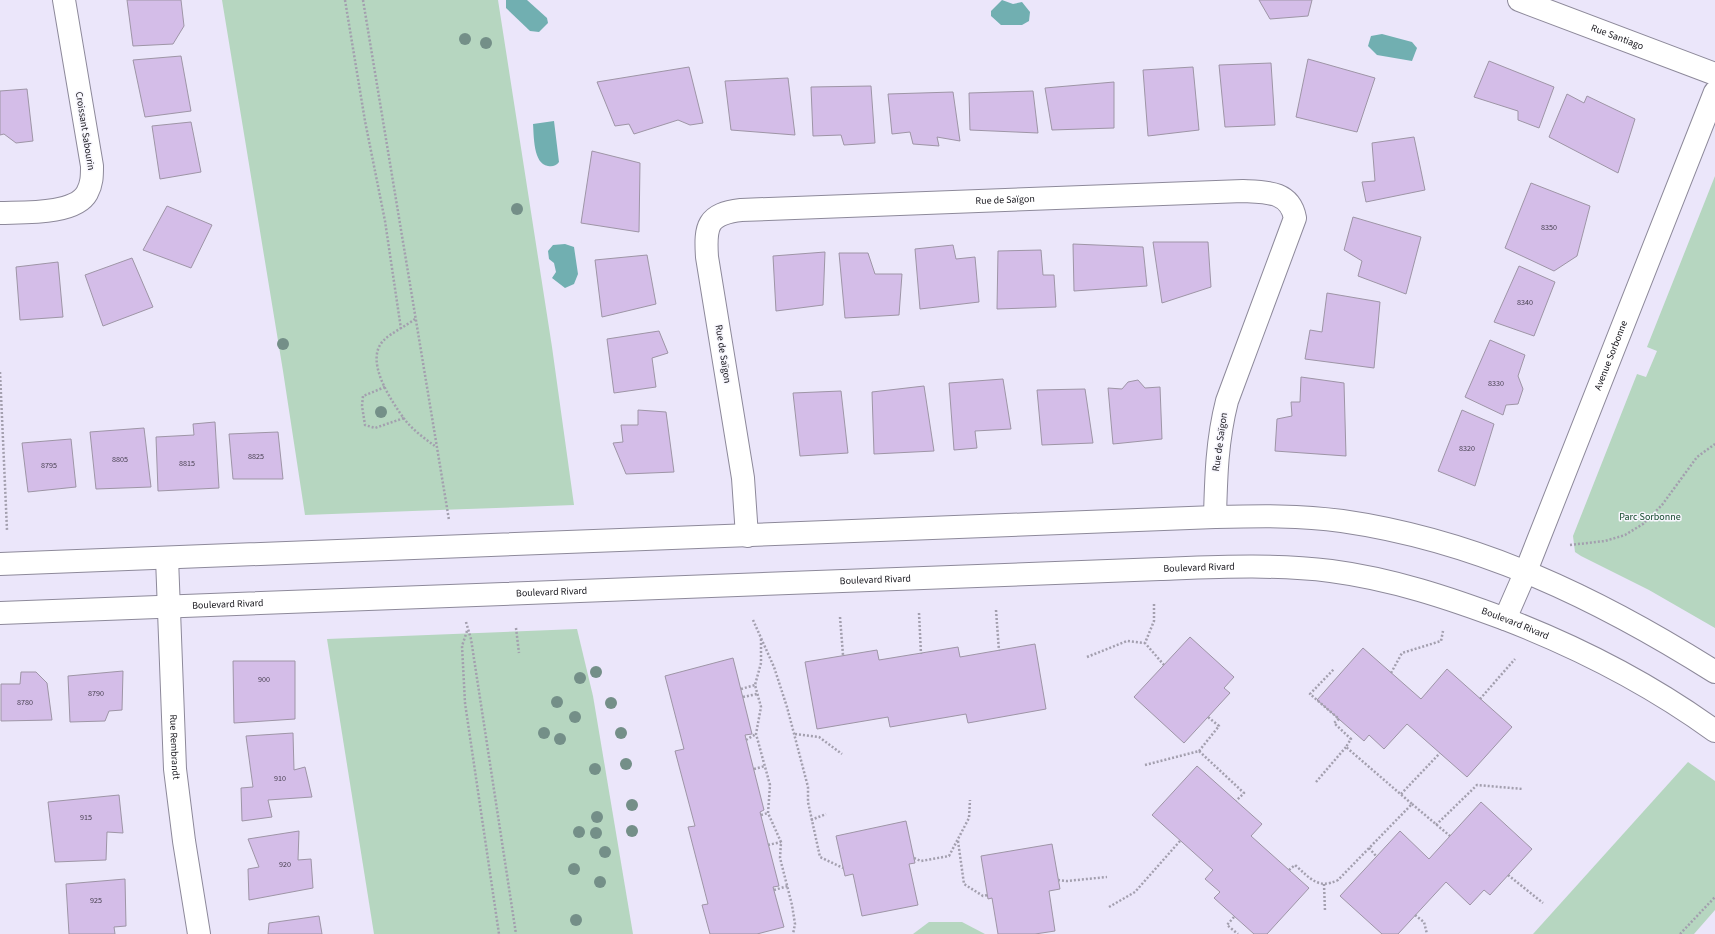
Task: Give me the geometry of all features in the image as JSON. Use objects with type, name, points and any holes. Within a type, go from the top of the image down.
[{"type":"street","name":"Croissant Sabourin","points":[[0,213],[44,211],[60,209],[76,204],[87,195],[92,182],[92,166],[64,0]]},
{"type":"street","name":"Rue Santiago","points":[[1520,0],[1715,74]]},
{"type":"street","name":"Avenue Sorbonne","points":[[1505,619],[1526,571],[1715,92]]},
{"type":"street","name":"Rue de Saïgon","points":[[747,536],[743,478],[707,257],[707,233],[711,222],[718,214],[757,210],[1243,191],[1261,192],[1276,195],[1287,200],[1293,208],[1295,218],[1227,401],[1221,421],[1217,457],[1215,517]]},
{"type":"street","points":[[0,564],[1215,517],[1312,518],[1368,526],[1460,549],[1526,571],[1609,610],[1662,639],[1715,672]]},
{"type":"street","name":"Rue Rembrandt","points":[[167,558],[176,769],[184,841],[199,934]]},
{"type":"street","name":"Boulevard Rivard","points":[[0,613],[645,590],[1076,572],[1256,567],[1331,571],[1386,581],[1442,596],[1562,642],[1609,665],[1667,699],[1715,731]]},
{"type":"path","points":[[345,0],[365,121],[385,221],[401,329]]},
{"type":"path","points":[[363,0],[448,513]]},
{"type":"path","points":[[415,319],[384,339],[378,350],[377,366],[385,387],[404,418],[425,439],[436,447]]},
{"type":"path","points":[[0,372],[7,530]]},
{"type":"path","points":[[385,387],[363,396],[361,399],[365,424],[375,428],[404,418]]},
{"type":"path","points":[[1570,545],[1605,541],[1625,535],[1643,524],[1662,505],[1697,457],[1715,444]]},
{"type":"path","points":[[1145,643],[1154,621],[1154,604]]},
{"type":"path","points":[[996,610],[999,651]]},
{"type":"path","points":[[919,613],[921,654]]},
{"type":"path","points":[[840,616],[843,656]]},
{"type":"path","points":[[753,620],[774,667],[795,734],[808,787],[808,802],[811,820],[820,857],[843,868]]},
{"type":"path","points":[[516,628],[519,653]]},
{"type":"path","points":[[499,934],[465,703],[462,646],[468,630],[471,639],[516,934]]},
{"type":"path","points":[[1391,673],[1402,653],[1441,641],[1443,631]]},
{"type":"path","points":[[761,639],[761,663],[755,685],[761,707],[756,734],[770,786],[768,813],[781,842],[780,858],[788,886],[795,924],[793,934]]},
{"type":"path","points":[[1087,657],[1127,641],[1145,643],[1164,665]]},
{"type":"path","points":[[1480,699],[1515,659]]},
{"type":"path","points":[[1316,782],[1351,739],[1334,723],[1339,719],[1310,694],[1334,669]]},
{"type":"path","points":[[741,689],[755,685]]},
{"type":"path","points":[[743,697],[757,694]]},
{"type":"path","points":[[1145,765],[1199,751],[1219,726],[1208,717]]},
{"type":"path","points":[[746,740],[756,734]]},
{"type":"path","points":[[795,734],[819,737],[842,754]]},
{"type":"path","points":[[1346,747],[1450,836]]},
{"type":"path","points":[[1199,751],[1244,793],[1236,801]]},
{"type":"path","points":[[1401,794],[1440,753]]},
{"type":"path","points":[[754,769],[765,766]]},
{"type":"path","points":[[1436,825],[1477,785],[1523,788]]},
{"type":"path","points":[[914,858],[921,861],[950,856],[969,818],[970,800]]},
{"type":"path","points":[[1289,870],[1295,865],[1316,883],[1329,884],[1338,880],[1412,804]]},
{"type":"path","points":[[760,815],[768,813]]},
{"type":"path","points":[[811,820],[826,814]]},
{"type":"path","points":[[958,840],[964,884],[983,896],[988,895]]},
{"type":"path","points":[[1109,907],[1135,892],[1180,841]]},
{"type":"path","points":[[768,845],[781,842]]},
{"type":"path","points":[[1369,848],[1376,856]]},
{"type":"path","points":[[1508,875],[1543,904]]},
{"type":"path","points":[[1058,880],[1067,881],[1107,877]]},
{"type":"path","points":[[1324,884],[1325,911]]},
{"type":"path","points":[[774,890],[788,886]]},
{"type":"path","points":[[1680,934],[1715,897]]},
{"type":"path","points":[[1415,915],[1424,922],[1428,934]]},
{"type":"path","points":[[1234,916],[1227,925],[1238,934]]},
{"type":"green space","points":[[222,0],[498,0],[552,347],[574,505],[305,515]]},
{"type":"green space","name":"Parc Sorbonne","points":[[1715,176],[1715,628],[1649,590],[1581,556],[1575,552],[1573,536],[1637,374],[1646,377],[1657,351],[1647,347]]},
{"type":"green space","points":[[577,629],[593,696],[633,934],[374,934],[327,639]]},
{"type":"green space","points":[[1688,762],[1715,781],[1715,910],[1694,934],[1533,934]]},
{"type":"green space","points":[[929,922],[962,922],[985,934],[913,934]]},
{"type":"shaded area","points":[[506,0],[527,0],[547,18],[548,23],[539,32],[530,31],[506,8]]},
{"type":"shaded area","points":[[1002,0],[1013,4],[1022,2],[1030,12],[1029,21],[1022,25],[1001,25],[991,16],[991,11]]},
{"type":"shaded area","points":[[1382,34],[1412,42],[1417,48],[1412,61],[1377,55],[1368,46],[1371,36]]},
{"type":"shaded area","points":[[554,121],[559,162],[555,165],[549,166],[543,164],[537,155],[534,142],[533,124]]},
{"type":"shaded area","points":[[565,244],[574,247],[578,274],[574,284],[565,288],[552,278],[556,272],[554,263],[549,259],[548,251],[553,245]]},
{"type":"building","points":[[127,0],[181,0],[184,26],[173,44],[133,46]]},
{"type":"building","points":[[1259,0],[1312,0],[1308,16],[1270,19]]},
{"type":"building","points":[[181,56],[191,111],[145,117],[133,60]]},
{"type":"building","points":[[1308,59],[1375,78],[1357,132],[1296,117]]},
{"type":"building","points":[[1489,61],[1554,87],[1539,128],[1518,120],[1518,111],[1474,97]]},
{"type":"building","points":[[1271,63],[1275,125],[1225,127],[1219,65]]},
{"type":"building","points":[[689,67],[703,123],[690,125],[678,120],[634,134],[629,124],[615,126],[597,82]]},
{"type":"building","points":[[1193,67],[1199,130],[1148,136],[1143,70]]},
{"type":"building","points":[[788,78],[795,135],[731,130],[725,81]]},
{"type":"building","points":[[1114,82],[1114,128],[1052,130],[1045,88]]},
{"type":"building","points":[[871,86],[875,143],[844,145],[841,135],[813,136],[811,87]]},
{"type":"building","points":[[27,89],[33,141],[16,143],[4,134],[0,135],[0,91]]},
{"type":"building","points":[[1033,91],[1038,133],[970,130],[969,93]]},
{"type":"building","points":[[953,92],[960,141],[937,137],[939,146],[913,144],[910,132],[892,134],[888,94]]},
{"type":"building","points":[[1567,94],[1584,103],[1587,96],[1635,119],[1618,173],[1549,137]]},
{"type":"building","points":[[191,122],[201,172],[160,179],[152,126]]},
{"type":"building","points":[[1414,137],[1425,190],[1366,202],[1362,182],[1375,181],[1372,143]]},
{"type":"building","points":[[592,151],[640,163],[639,232],[581,223]]},
{"type":"building","points":[[1531,183],[1590,206],[1577,256],[1554,271],[1505,248]]},
{"type":"building","points":[[167,206],[212,225],[191,268],[143,250]]},
{"type":"building","points":[[1353,217],[1421,237],[1406,294],[1358,276],[1362,261],[1344,250]]},
{"type":"building","points":[[1153,242],[1208,242],[1211,287],[1162,303]]},
{"type":"building","points":[[1073,244],[1143,247],[1147,286],[1074,291]]},
{"type":"building","points":[[953,245],[956,259],[975,257],[979,302],[920,309],[915,249]]},
{"type":"building","points":[[1041,250],[1043,275],[1054,275],[1056,307],[997,309],[998,251]]},
{"type":"building","points":[[825,252],[823,305],[776,311],[773,256]]},
{"type":"building","points":[[839,253],[868,253],[875,274],[902,274],[899,315],[845,318]]},
{"type":"building","points":[[647,255],[656,304],[602,317],[595,260]]},
{"type":"building","points":[[132,258],[153,307],[103,326],[85,275]]},
{"type":"building","points":[[58,262],[63,317],[20,320],[16,267]]},
{"type":"building","points":[[1519,266],[1555,282],[1534,336],[1494,322]]},
{"type":"building","points":[[1327,293],[1380,302],[1374,368],[1305,359],[1310,330],[1322,332]]},
{"type":"building","points":[[659,331],[668,353],[652,358],[656,387],[614,393],[607,339]]},
{"type":"building","points":[[1490,340],[1525,355],[1518,376],[1523,389],[1518,404],[1506,405],[1503,415],[1465,397]]},
{"type":"building","points":[[1301,377],[1344,383],[1346,456],[1275,451],[1277,419],[1292,416],[1291,402],[1300,402]]},
{"type":"building","points":[[1003,379],[1011,429],[975,431],[977,448],[954,450],[949,383]]},
{"type":"building","points":[[1138,380],[1145,388],[1160,387],[1162,439],[1113,444],[1108,388],[1122,389],[1128,382]]},
{"type":"building","points":[[924,386],[934,451],[874,454],[872,392]]},
{"type":"building","points":[[1085,389],[1093,443],[1042,445],[1037,390]]},
{"type":"building","points":[[841,391],[848,453],[800,456],[793,393]]},
{"type":"building","points":[[638,410],[666,412],[674,472],[626,474],[613,443],[623,442],[621,425],[638,425]]},
{"type":"building","points":[[1462,410],[1494,424],[1475,486],[1438,471]]},
{"type":"building","points":[[215,422],[219,488],[158,491],[156,437],[194,435],[193,424]]},
{"type":"building","points":[[144,428],[151,487],[96,489],[90,432]]},
{"type":"building","points":[[278,432],[283,479],[233,479],[229,434]]},
{"type":"building","points":[[71,439],[76,487],[28,492],[22,443]]},
{"type":"building","points":[[1190,637],[1234,677],[1224,688],[1230,693],[1184,743],[1134,697]]},
{"type":"building","points":[[1035,644],[1046,709],[968,723],[966,714],[890,727],[888,717],[817,729],[805,662],[877,650],[879,660],[958,647],[960,657]]},
{"type":"building","points":[[1363,648],[1421,699],[1447,669],[1512,727],[1467,777],[1407,724],[1384,749],[1369,735],[1364,741],[1317,700]]},
{"type":"building","points":[[733,658],[752,734],[745,735],[764,810],[760,812],[779,886],[773,887],[784,927],[757,934],[710,934],[702,905],[708,904],[688,827],[695,826],[675,751],[684,749],[665,676]]},
{"type":"building","points":[[233,661],[295,661],[295,719],[234,723]]},
{"type":"building","points":[[123,671],[122,710],[109,711],[105,721],[70,722],[68,676]]},
{"type":"building","points":[[21,672],[36,672],[47,683],[52,720],[1,721],[1,684],[20,684]]},
{"type":"building","points":[[293,733],[294,770],[305,767],[312,797],[268,800],[272,817],[242,821],[241,788],[253,787],[246,736]]},
{"type":"building","points":[[1197,766],[1262,824],[1251,836],[1309,888],[1267,934],[1254,934],[1214,898],[1220,892],[1205,879],[1213,870],[1152,815]]},
{"type":"building","points":[[119,795],[123,833],[107,832],[106,860],[55,862],[48,802]]},
{"type":"building","points":[[1481,802],[1532,849],[1490,895],[1484,890],[1470,905],[1446,882],[1398,934],[1382,934],[1340,896],[1400,831],[1429,859]]},
{"type":"building","points":[[906,821],[915,863],[909,864],[918,905],[862,916],[853,874],[845,876],[836,836]]},
{"type":"building","points":[[299,831],[298,860],[311,859],[313,888],[249,900],[248,869],[259,867],[248,839]]},
{"type":"building","points":[[1052,844],[1060,889],[1049,891],[1055,931],[1035,934],[998,934],[992,898],[988,899],[981,856]]},
{"type":"building","points":[[125,879],[126,926],[114,927],[115,934],[69,934],[66,884]]},
{"type":"building","points":[[319,916],[322,934],[268,934],[269,923]]}]
